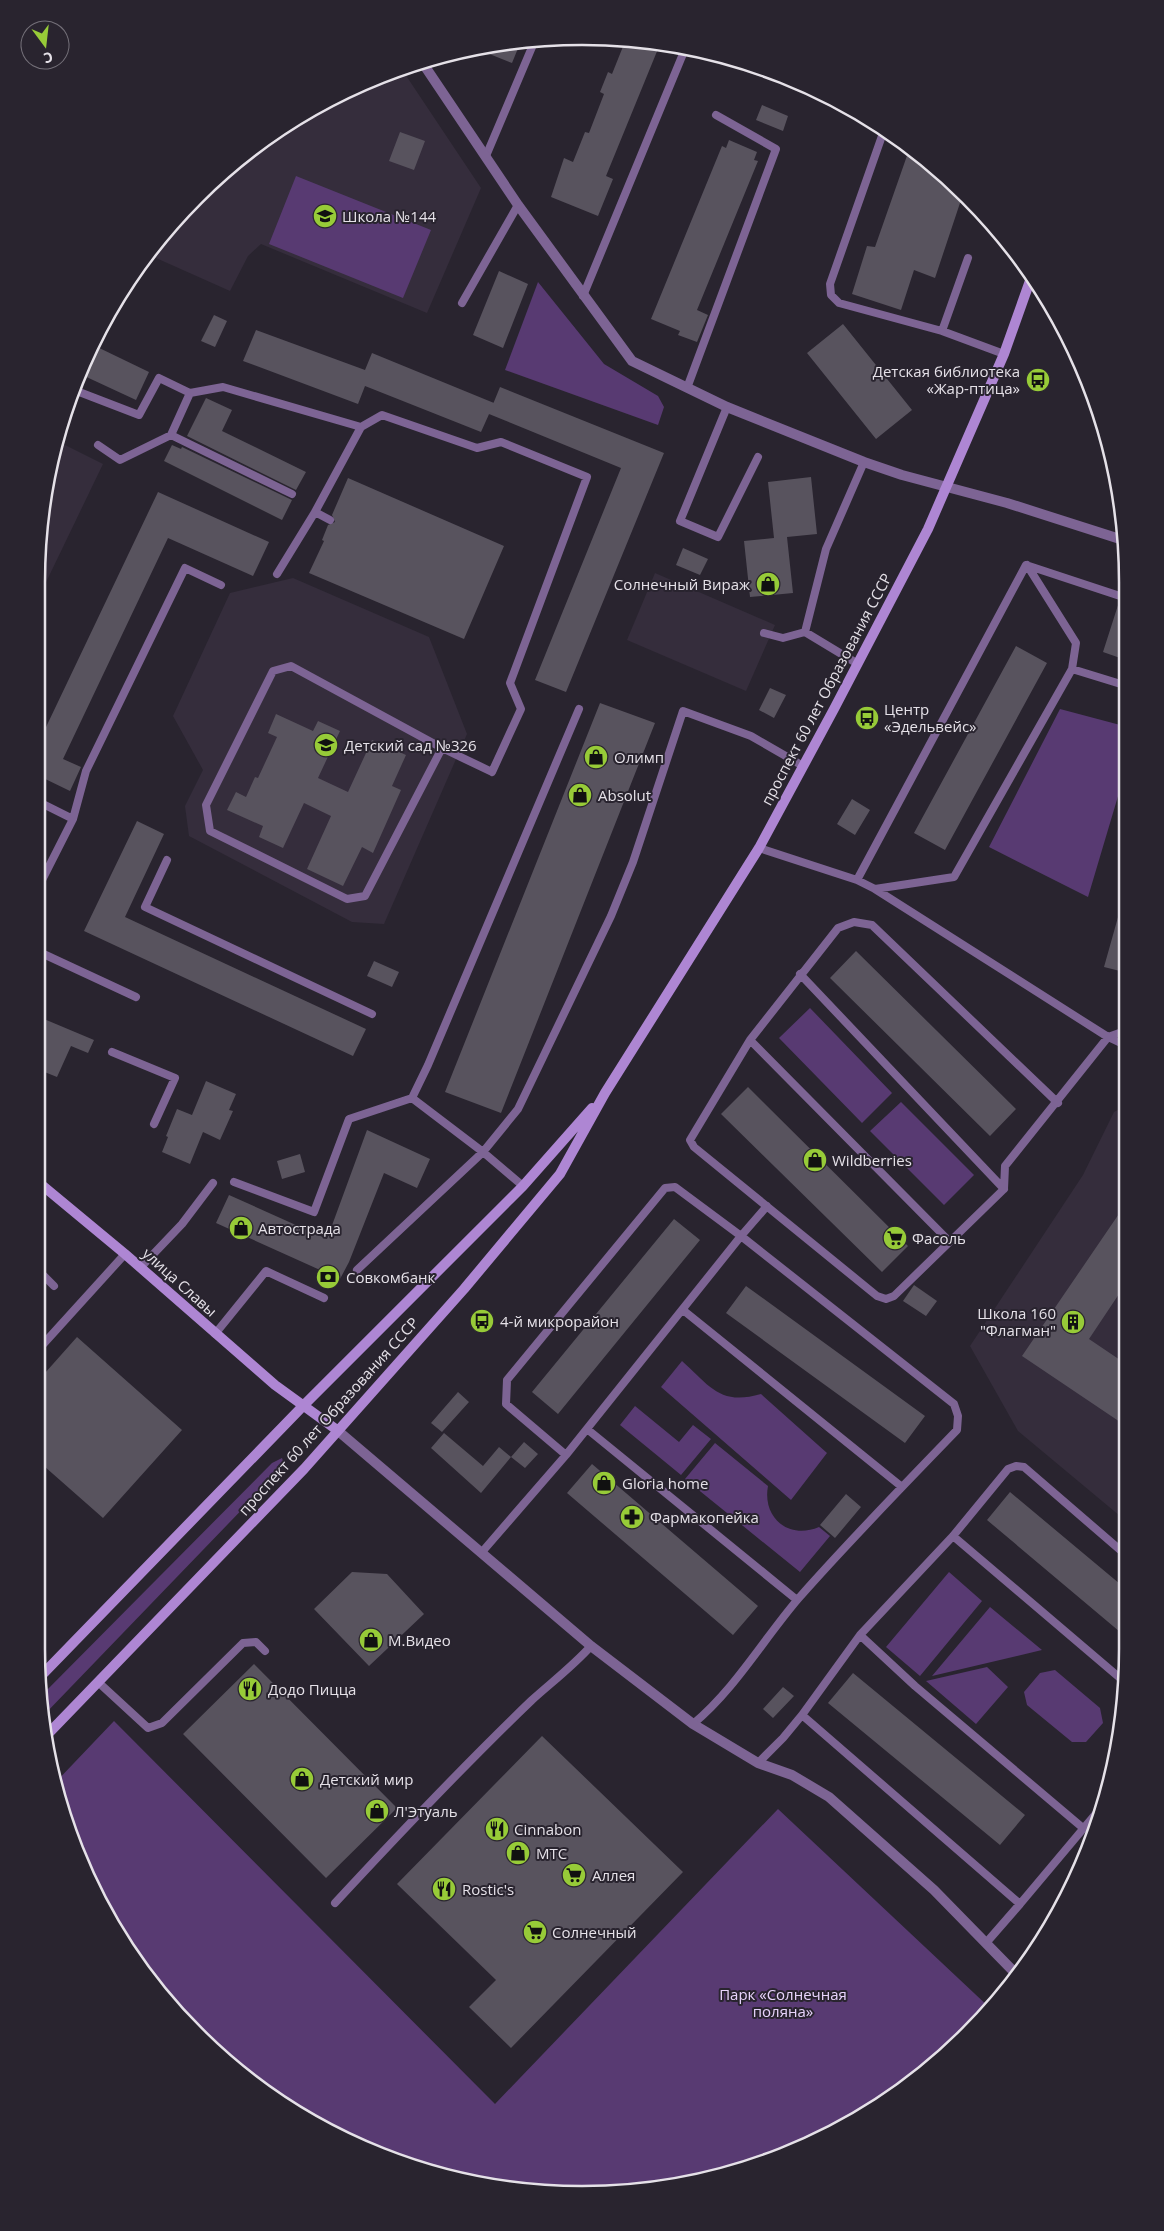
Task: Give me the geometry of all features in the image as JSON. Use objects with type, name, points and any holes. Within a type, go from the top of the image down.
[{"type":"main road","name":"проспект 60 лет Образования СССР","points":[[52,1730],[304,1469],[464,1289],[560,1174],[605,1093],[759,848],[858,664],[928,529],[1004,354],[1029,285]]},
{"type":"main road","name":"проспект 60 лет Образования СССР","points":[[46,1671],[302,1407],[523,1186],[605,1093]]},
{"type":"main road","name":"улица Славы","points":[[45,1188],[302,1407],[337,1430]]},
{"type":"street","points":[[426,68],[518,205],[583,296],[632,360],[727,407],[864,462],[945,487],[1007,503],[1117,538]]},
{"type":"street","points":[[337,1430],[591,1646],[693,1724],[758,1763],[792,1775],[829,1797],[934,1890],[1012,1970]]},
{"type":"lane","points":[[486,156],[532,48]]},
{"type":"lane","points":[[583,296],[683,54]]},
{"type":"lane","points":[[687,388],[776,149],[716,115]]},
{"type":"lane","points":[[881,137],[830,284],[831,295],[839,303],[942,331],[1004,354]]},
{"type":"lane","points":[[462,303],[518,205]]},
{"type":"lane","points":[[942,331],[968,258]]},
{"type":"lane","points":[[80,392],[139,416],[158,378],[190,393],[223,387],[361,426]]},
{"type":"lane","points":[[98,445],[120,460],[171,435],[190,393]]},
{"type":"lane","points":[[727,407],[680,521],[718,537],[758,457]]},
{"type":"lane","points":[[277,574],[315,512],[361,426],[382,415],[478,448],[501,442],[587,477],[510,683],[521,709],[492,772],[442,748],[291,666],[273,671],[206,806],[210,831],[347,899],[365,896],[442,748]]},
{"type":"lane","points":[[171,435],[292,494]]},
{"type":"lane","points":[[806,632],[826,549],[864,462]]},
{"type":"lane","points":[[315,512],[330,520]]},
{"type":"lane","points":[[1026,565],[1119,596]]},
{"type":"lane","points":[[875,889],[954,877],[1072,669],[1076,643],[1026,565]]},
{"type":"lane","points":[[857,880],[1026,565]]},
{"type":"lane","points":[[45,874],[73,819],[86,770],[185,568],[221,585]]},
{"type":"lane","points":[[764,633],[783,638],[806,632],[858,664]]},
{"type":"lane","points":[[1072,669],[1119,683]]},
{"type":"lane","points":[[234,1182],[314,1212],[349,1119],[412,1098],[428,1065],[579,709]]},
{"type":"lane","points":[[357,1270],[483,1152],[518,1108],[611,916],[632,862],[682,711],[751,736],[803,766]]},
{"type":"lane","points":[[45,805],[73,819]]},
{"type":"lane","points":[[759,848],[857,880],[875,889],[1119,1042]]},
{"type":"lane","points":[[167,860],[145,907],[372,1014]]},
{"type":"lane","points":[[1058,1103],[872,925],[854,922],[838,928],[750,1040],[690,1140],[694,1147],[877,1296],[886,1299],[894,1296],[1004,1190],[1005,1166],[1058,1103],[1108,1037],[1119,1034]]},
{"type":"lane","points":[[45,955],[136,996]]},
{"type":"lane","points":[[800,974],[1004,1190]]},
{"type":"lane","points":[[750,1040],[950,1241]]},
{"type":"lane","points":[[112,1052],[175,1078],[154,1124]]},
{"type":"lane","points":[[412,1098],[483,1152],[523,1186]]},
{"type":"lane","points":[[141,1268],[182,1224],[213,1183]]},
{"type":"lane","points":[[566,1455],[506,1404],[507,1380],[665,1188],[675,1186],[954,1404],[958,1416],[957,1430],[797,1600],[738,1676],[705,1714],[693,1724]]},
{"type":"lane","points":[[482,1552],[566,1455],[740,1236],[767,1206]]},
{"type":"lane","points":[[45,1341],[125,1254]]},
{"type":"lane","points":[[215,1334],[266,1271],[324,1298]]},
{"type":"lane","points":[[45,1277],[54,1286]]},
{"type":"lane","points":[[683,1310],[902,1487]]},
{"type":"lane","points":[[587,1429],[797,1600]]},
{"type":"lane","points":[[758,1763],[783,1738],[860,1635],[952,1536],[1008,1469],[1016,1466],[1024,1468],[1119,1549]]},
{"type":"lane","points":[[952,1536],[1118,1677]]},
{"type":"lane","points":[[860,1635],[915,1686],[1083,1828]]},
{"type":"lane","points":[[98,1682],[148,1728],[162,1723],[243,1643],[256,1642],[265,1651]]},
{"type":"lane","points":[[335,1903],[423,1809],[532,1700],[579,1660],[591,1646]]},
{"type":"lane","points":[[802,1714],[1020,1904]]},
{"type":"lane","points":[[986,1943],[1092,1817]]},
{"type":"shaded area","name":"Школа №144","points":[[405,74],[481,188],[427,313],[261,244],[248,256],[230,291],[154,257],[202,202],[255,156],[314,117],[344,100]]},
{"type":"shaded area","points":[[63,444],[103,464],[45,584],[46,547],[50,512],[55,477]]},
{"type":"shaded area","points":[[655,573],[775,625],[746,691],[627,640]]},
{"type":"shaded area","name":"Детский сад №326","points":[[293,578],[429,637],[467,734],[384,924],[352,922],[189,836],[185,806],[203,770],[173,716],[230,593]]},
{"type":"shaded area","points":[[1119,1109],[1119,1515],[1018,1431],[970,1346],[1083,1175],[1114,1112]]},
{"type":"green space","points":[[296,176],[431,230],[403,298],[269,244]]},
{"type":"green space","points":[[538,282],[604,364],[658,396],[664,407],[658,425],[505,370]]},
{"type":"green space","points":[[1060,709],[1119,725],[1119,793],[1088,897],[989,847]]},
{"type":"green space","points":[[810,1008],[892,1093],[862,1123],[779,1038]]},
{"type":"green space","points":[[901,1102],[974,1175],[944,1205],[870,1131]]},
{"type":"green space","points":[[682,1361],[708,1386],[725,1395],[747,1397],[761,1394],[827,1453],[791,1500],[661,1387]]},
{"type":"green space","points":[[635,1406],[679,1442],[693,1425],[711,1439],[681,1475],[620,1425]]},
{"type":"green space","points":[[715,1443],[768,1486],[769,1508],[780,1523],[798,1531],[819,1527],[830,1536],[800,1572],[685,1479]]},
{"type":"green space","points":[[282,1458],[284,1464],[49,1710],[47,1690],[272,1463]]},
{"type":"green space","points":[[949,1572],[982,1601],[920,1676],[886,1647]]},
{"type":"green space","points":[[990,1607],[1042,1650],[932,1676]]},
{"type":"green space","points":[[987,1667],[1008,1687],[976,1724],[926,1681]]},
{"type":"green space","points":[[1055,1670],[1100,1708],[1103,1723],[1086,1742],[1072,1742],[1027,1705],[1024,1692],[1040,1673]]},
{"type":"green space","name":"Парк «Солнечная поляна»","points":[[114,1721],[495,2104],[778,1809],[985,2004],[936,2053],[880,2095],[820,2131],[755,2158],[687,2176],[617,2185],[547,2185],[477,2176],[443,2168],[409,2158],[376,2145],[344,2131],[313,2114],[255,2075],[202,2029],[156,1976],[117,1917],[100,1887],[73,1822],[60,1777]]},
{"type":"building","points":[[623,47],[657,51],[606,176],[613,179],[598,216],[551,197],[564,158],[573,162],[585,132],[589,133],[604,94],[600,92],[608,72],[612,74]]},
{"type":"building","points":[[518,49],[512,63],[488,53]]},
{"type":"building","points":[[762,105],[788,116],[783,131],[756,120]]},
{"type":"building","points":[[400,132],[425,141],[414,170],[389,161]]},
{"type":"building","points":[[729,140],[757,152],[754,160],[758,161],[697,310],[708,315],[697,342],[678,335],[680,331],[651,319],[722,146],[726,148]]},
{"type":"building","points":[[907,155],[961,201],[935,278],[914,270],[901,310],[852,294],[867,246],[875,247]]},
{"type":"building","points":[[499,271],[528,284],[503,348],[473,335]]},
{"type":"building","points":[[214,315],[227,321],[215,347],[201,341]]},
{"type":"building","points":[[843,324],[912,410],[876,439],[807,353]]},
{"type":"building","points":[[256,330],[365,370],[372,353],[494,403],[481,432],[365,386],[358,404],[243,361]]},
{"type":"building","points":[[98,348],[149,372],[136,400],[86,377]]},
{"type":"building","points":[[500,387],[664,453],[566,692],[535,680],[621,468],[489,414]]},
{"type":"building","points":[[206,398],[232,410],[222,431],[306,472],[296,490],[187,436]]},
{"type":"building","points":[[172,445],[181,449],[182,447],[292,500],[282,520],[164,461]]},
{"type":"building","points":[[811,477],[817,534],[787,537],[793,593],[750,597],[744,541],[774,538],[768,482]]},
{"type":"building","points":[[348,478],[504,546],[464,639],[309,573],[324,541],[322,540],[328,525],[335,522],[332,515]]},
{"type":"building","points":[[158,492],[269,542],[253,576],[168,538],[63,759],[81,767],[70,791],[45,779],[45,729]]},
{"type":"building","points":[[683,548],[708,559],[700,575],[676,565]]},
{"type":"building","points":[[1119,602],[1119,658],[1103,652]]},
{"type":"building","points":[[1016,646],[1047,663],[945,850],[914,833]]},
{"type":"building","points":[[770,688],[786,695],[774,718],[759,710]]},
{"type":"building","points":[[600,703],[655,723],[501,1113],[445,1092]]},
{"type":"building","points":[[276,714],[313,731],[318,721],[340,731],[318,778],[348,792],[372,740],[406,755],[392,786],[401,790],[373,853],[362,847],[343,886],[307,869],[331,816],[304,803],[283,848],[259,837],[263,826],[227,810],[236,792],[246,797],[255,777],[258,778],[277,737],[268,733]]},
{"type":"building","points":[[852,799],[870,810],[855,835],[837,824]]},
{"type":"building","points":[[137,821],[164,834],[125,917],[366,1029],[353,1056],[84,931]]},
{"type":"building","points":[[1119,914],[1119,971],[1104,967]]},
{"type":"building","points":[[856,951],[1016,1109],[990,1136],[830,978]]},
{"type":"building","points":[[374,961],[399,972],[392,987],[367,976]]},
{"type":"building","points":[[45,1019],[94,1040],[88,1053],[71,1046],[57,1077],[45,1072]]},
{"type":"building","points":[[206,1081],[236,1094],[229,1110],[233,1111],[220,1140],[203,1132],[190,1164],[162,1152],[177,1109],[192,1115]]},
{"type":"building","points":[[748,1087],[908,1246],[882,1272],[721,1114]]},
{"type":"building","points":[[367,1130],[430,1159],[417,1188],[384,1173],[349,1262],[340,1279],[216,1223],[229,1195],[327,1239]]},
{"type":"building","points":[[300,1154],[305,1172],[282,1179],[277,1161]]},
{"type":"building","name":"Школа 160 \"Флагман\"","points":[[1119,1214],[1119,1294],[1089,1339],[1119,1359],[1119,1421],[1022,1356]]},
{"type":"building","points":[[674,1219],[700,1240],[558,1414],[532,1392]]},
{"type":"building","points":[[914,1285],[937,1301],[926,1316],[903,1301]]},
{"type":"building","points":[[746,1286],[925,1416],[905,1443],[726,1313]]},
{"type":"building","points":[[77,1337],[182,1430],[103,1518],[45,1467],[45,1373]]},
{"type":"building","points":[[458,1392],[469,1402],[442,1432],[431,1423]]},
{"type":"building","points":[[444,1433],[483,1466],[499,1447],[511,1457],[481,1493],[431,1448]]},
{"type":"building","points":[[524,1442],[538,1454],[525,1468],[511,1457]]},
{"type":"building","points":[[592,1464],[758,1606],[733,1635],[567,1493]]},
{"type":"building","points":[[1010,1492],[1119,1583],[1119,1631],[987,1520]]},
{"type":"building","points":[[846,1494],[861,1507],[835,1538],[820,1525]]},
{"type":"building","name":"М.Видео","points":[[352,1572],[387,1574],[424,1614],[369,1666],[314,1609]]},
{"type":"building","points":[[254,1664],[397,1808],[326,1878],[183,1734]]},
{"type":"building","points":[[853,1673],[1025,1815],[1000,1845],[828,1703]]},
{"type":"building","points":[[783,1687],[794,1696],[773,1718],[763,1709]]},
{"type":"building","name":"Солнечный","points":[[542,1736],[683,1872],[511,2048],[469,2007],[496,1980],[397,1884]]},
{"type":"place","name":"Школа №144","points":[[325,216]]},
{"type":"place","name":"Детская библиотека «Жар-птица»","points":[[1038,380]]},
{"type":"place","name":"Солнечный Вираж","points":[[768,584]]},
{"type":"place","name":"Центр «Эдельвейс»","points":[[867,718]]},
{"type":"place","name":"Детский сад №326","points":[[326,745]]},
{"type":"place","name":"Олимп","points":[[596,757]]},
{"type":"place","name":"Absolut","points":[[580,795]]},
{"type":"place","name":"Wildberries","points":[[815,1160]]},
{"type":"place","name":"Автострада","points":[[241,1228]]},
{"type":"place","name":"Фасоль","points":[[895,1238]]},
{"type":"place","name":"Совкомбанк","points":[[328,1277]]},
{"type":"place","name":"4-й микрорайон","points":[[482,1321]]},
{"type":"place","name":"Школа 160 \"Флагман\"","points":[[1073,1322]]},
{"type":"place","name":"Gloria home","points":[[604,1483]]},
{"type":"place","name":"Фармакопейка","points":[[632,1517]]},
{"type":"place","name":"М.Видео","points":[[371,1640]]},
{"type":"place","name":"Додо Пицца","points":[[250,1689]]},
{"type":"place","name":"Детский мир","points":[[302,1779]]},
{"type":"place","name":"Л'Этуаль","points":[[377,1811]]},
{"type":"place","name":"Cinnabon","points":[[497,1829]]},
{"type":"place","name":"МТС","points":[[518,1853]]},
{"type":"place","name":"Аллея","points":[[574,1875]]},
{"type":"place","name":"Rostic's","points":[[444,1889]]},
{"type":"place","name":"Солнечный","points":[[535,1932]]}]
